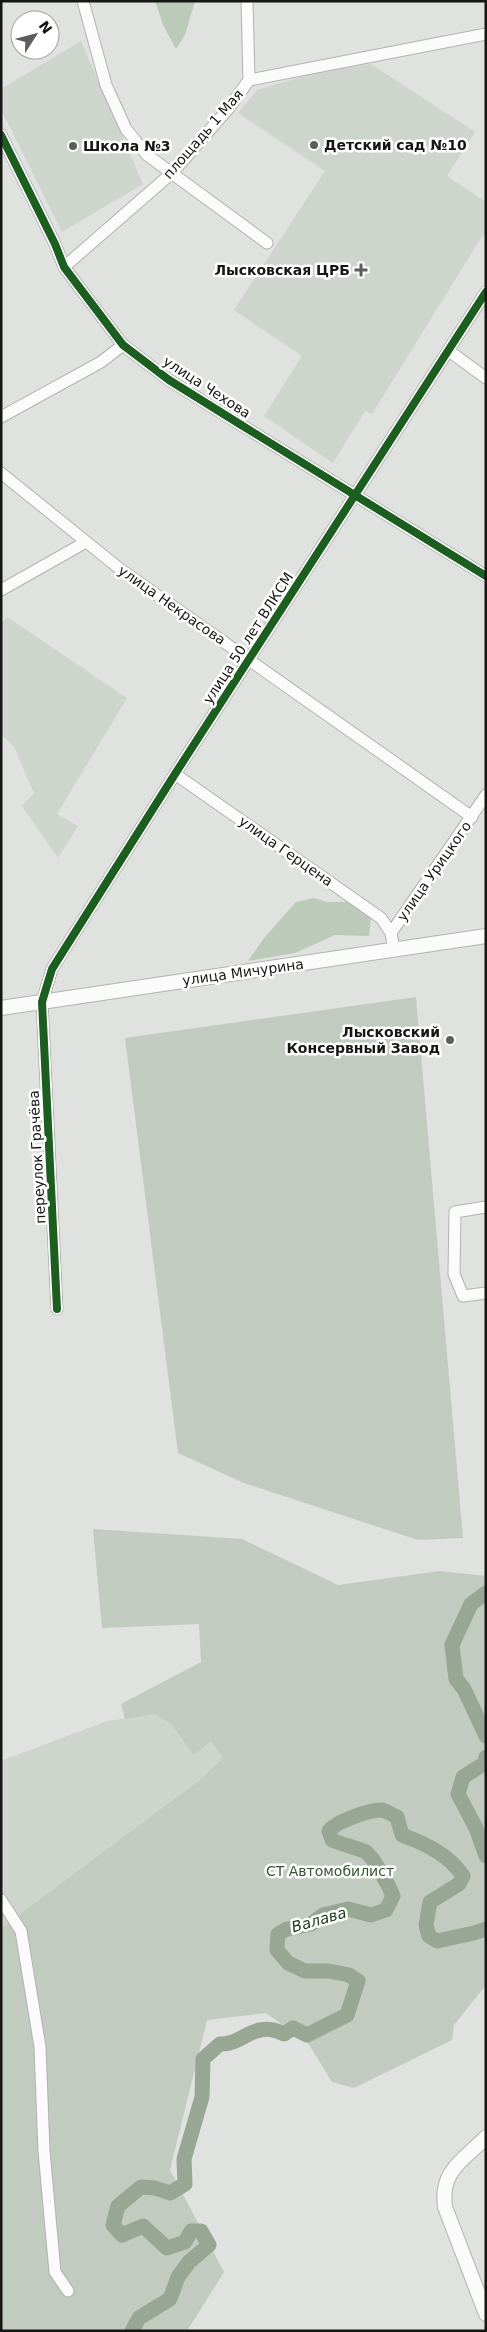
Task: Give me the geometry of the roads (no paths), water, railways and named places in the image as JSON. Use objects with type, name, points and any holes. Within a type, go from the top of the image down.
[{"type":"main road","name":"улица Мичурина","points":[[1,1008],[486,936]]},
{"type":"main road","points":[[486,2137],[456,2166],[447,2179],[443,2192],[445,2207],[486,2314]]},
{"type":"street","points":[[83,1],[106,85],[126,129],[147,155],[173,172],[267,243]]},
{"type":"street","points":[[247,1],[249,80]]},
{"type":"street","name":"площадь 1 Мая","points":[[64,267],[173,172],[229,108],[249,80],[486,34]]},
{"type":"street","name":"улица Чехова","points":[[1,135],[55,244],[64,267],[123,344],[169,380],[486,576]]},
{"type":"street","name":"улица 50 лет ВЛКСМ","points":[[42,1002],[52,969],[175,774],[486,292]]},
{"type":"street","points":[[1,417],[101,362],[123,344]]},
{"type":"street","points":[[449,351],[486,378]]},
{"type":"street","name":"улица Некрасова","points":[[1,474],[86,542],[249,660],[472,817]]},
{"type":"street","points":[[1,590],[86,542]]},
{"type":"street","name":"улица Герцена","points":[[175,774],[381,918],[391,933]]},
{"type":"street","name":"улица Урицкого","points":[[394,950],[391,933],[486,795]]},
{"type":"street","name":"переулок Грачёва","points":[[42,1002],[57,1309]]},
{"type":"street","points":[[486,1207],[455,1212],[454,1274],[463,1296],[486,1294]]},
{"type":"street","points":[[1,1900],[21,1931],[40,2047],[44,2151],[55,2272],[68,2291]]},
{"type":"waterway","name":"Валава","points":[[486,1593],[471,1604],[452,1645],[456,1679],[464,1689],[486,1736]]},
{"type":"waterway","name":"Валава","points":[[486,1757],[485,1763],[463,1777],[458,1794],[476,1828],[486,1856]]},
{"type":"waterway","name":"Валава","points":[[132,2331],[139,2318],[170,2299],[178,2277],[189,2262],[209,2245],[201,2231],[191,2231],[185,2242],[167,2248],[143,2226],[122,2235],[113,2225],[118,2206],[141,2187],[155,2188],[170,2193],[185,2184],[184,2159],[202,2097],[203,2059],[220,2044],[236,2041],[256,2031],[264,2029],[284,2034],[293,2028],[307,2035],[347,2015],[358,1981],[349,1975],[329,1971],[305,1971],[288,1963],[277,1950],[278,1934],[287,1929],[311,1924],[323,1915],[348,1909],[371,1915],[386,1910],[393,1896],[369,1855],[366,1852],[332,1840],[329,1831],[346,1820],[377,1810],[382,1810],[397,1817],[402,1835],[436,1851],[451,1862],[463,1876],[459,1884],[430,1902],[426,1925],[429,1936],[437,1941],[486,1929]]},
{"type":"place","name":"Детский сад №10","points":[[314,145]]},
{"type":"place","name":"Школа №3","points":[[73,146]]},
{"type":"place","name":"Лысковская ЦРБ","points":[[361,270]]},
{"type":"place","name":"Лысковский Консервный Завод","points":[[450,1040]]},
{"type":"park label","name":"СТ Автомобилист","points":[[330,1871]]}]
